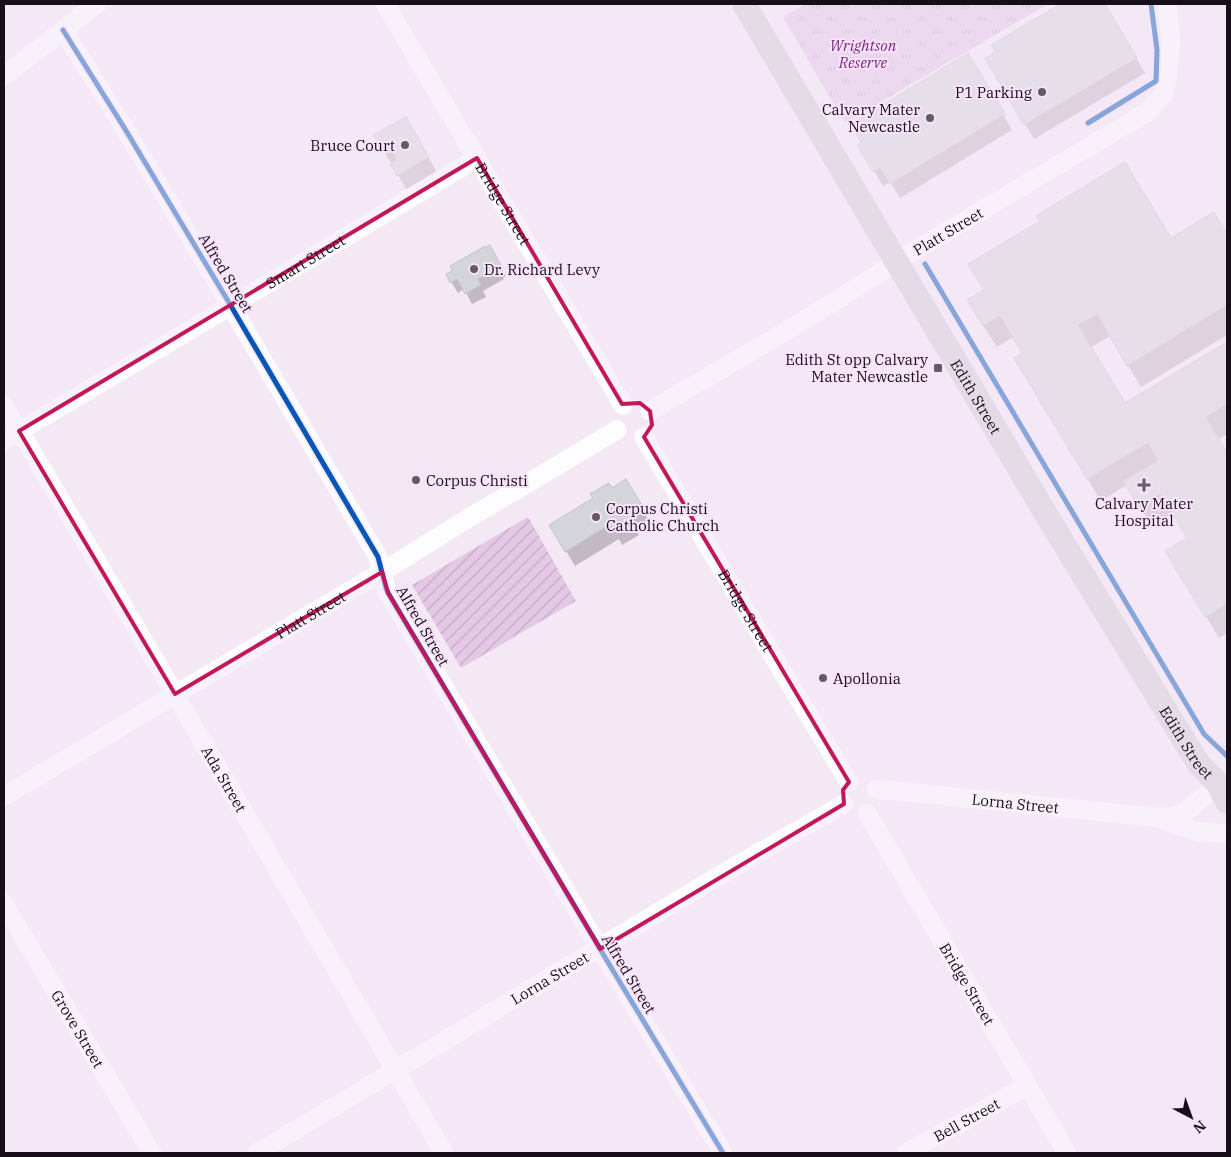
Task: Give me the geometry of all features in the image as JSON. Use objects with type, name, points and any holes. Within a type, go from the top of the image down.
[{"type":"main road","name":"Edith Street","points":[[744,4],[1050,521],[1195,758],[1224,791]]},
{"type":"street","points":[[4,76],[97,4]]},
{"type":"street","name":"Bridge Street","points":[[385,4],[623,405]]},
{"type":"street","name":"Platt Street","points":[[650,411],[808,318],[897,262],[1147,112],[1165,93],[1171,42],[1167,4]]},
{"type":"street","name":"Alfred Street","points":[[63,30],[130,137],[374,549],[388,593],[723,1153]]},
{"type":"street","name":"Smart Street","points":[[11,435],[231,306],[477,158]]},
{"type":"street","points":[[631,402],[640,403],[650,411],[652,425],[649,432],[634,440],[620,434],[614,419],[618,409],[623,405],[631,402]]},
{"type":"street","name":"Ada Street","points":[[4,405],[11,435],[175,694],[444,1153]]},
{"type":"street","name":"Platt Street","points":[[4,796],[617,430]]},
{"type":"street","name":"Bridge Street","points":[[644,436],[849,782]]},
{"type":"street","points":[[859,779],[864,780],[876,789],[876,803],[867,813],[858,814],[846,808],[842,795],[849,782],[859,779]]},
{"type":"street","name":"Lorna Street","points":[[876,789],[1154,817],[1174,817],[1224,791]]},
{"type":"street","name":"Lorna Street","points":[[257,1153],[729,870],[844,804]]},
{"type":"street","name":"Bridge Street","points":[[867,813],[1067,1153]]},
{"type":"street","name":"Lorna Street","points":[[1154,817],[1196,831],[1227,834]]},
{"type":"street","name":"Grove Street","points":[[4,904],[152,1153]]},
{"type":"street","name":"Bell Street","points":[[906,1153],[1027,1086]]},
{"type":"highlighted area","points":[[477,158],[622,404],[640,403],[650,411],[652,425],[644,437],[849,782],[843,790],[844,804],[600,949],[388,593],[382,572],[175,694],[19,431]]},
{"type":"green space","name":"Wrightson Reserve","points":[[806,4],[1048,4],[845,123],[783,17]]},
{"type":"green space","points":[[528,517],[576,601],[461,668],[412,585]]},
{"type":"building","name":"P1 Parking","points":[[1060,4],[1105,4],[1137,58],[1024,125],[985,58],[996,52],[991,45]]},
{"type":"building","name":"Calvary Mater Newcastle","points":[[968,53],[1005,114],[890,184],[880,168],[873,172],[857,145],[861,142],[852,127],[858,125],[855,122]]},
{"type":"building","name":"Bruce Court","points":[[406,117],[429,157],[397,176],[390,164],[397,160],[386,143],[380,146],[373,135]]},
{"type":"building","points":[[1125,162],[1171,238],[1214,212],[1227,234],[1227,305],[1127,366],[1097,314],[1078,325],[1125,403],[1227,342],[1227,404],[1206,417],[1227,453],[1227,604],[1205,617],[1165,551],[1187,538],[1161,494],[1139,507],[1123,481],[1158,460],[1148,443],[1087,479],[1014,358],[1022,353],[1000,316],[983,326],[967,300],[984,290],[968,264],[1040,221],[1036,216]]},
{"type":"building","name":"Dr. Richard Levy","points":[[490,245],[501,265],[478,279],[481,285],[465,294],[457,279],[450,283],[446,274],[452,271],[450,266]]},
{"type":"building","name":"Corpus Christi Catholic Church","points":[[626,479],[642,505],[628,514],[631,520],[613,531],[609,525],[565,552],[549,525],[593,498],[590,494],[609,483],[612,488]]},
{"type":"cycle path","points":[[1088,123],[1156,81],[1157,50],[1151,4]]},
{"type":"cycle path","points":[[63,30],[231,306],[378,557],[388,593],[723,1153]]},
{"type":"cycle path","points":[[925,264],[1204,734],[1227,756]]},
{"type":"place","name":"P1 Parking","points":[[1042,92]]},
{"type":"place","name":"Calvary Mater Newcastle","points":[[930,118]]},
{"type":"place","name":"Bruce Court","points":[[405,145]]},
{"type":"place","name":"Dr. Richard Levy","points":[[474,269]]},
{"type":"place","name":"Edith St opp Calvary Mater Newcastle","points":[[938,368]]},
{"type":"place","name":"Corpus Christi","points":[[416,480]]},
{"type":"place","name":"Calvary Mater Hospital","points":[[1144,485]]},
{"type":"place","name":"Corpus Christi Catholic Church","points":[[596,517]]},
{"type":"place","name":"Apollonia","points":[[823,678]]}]
